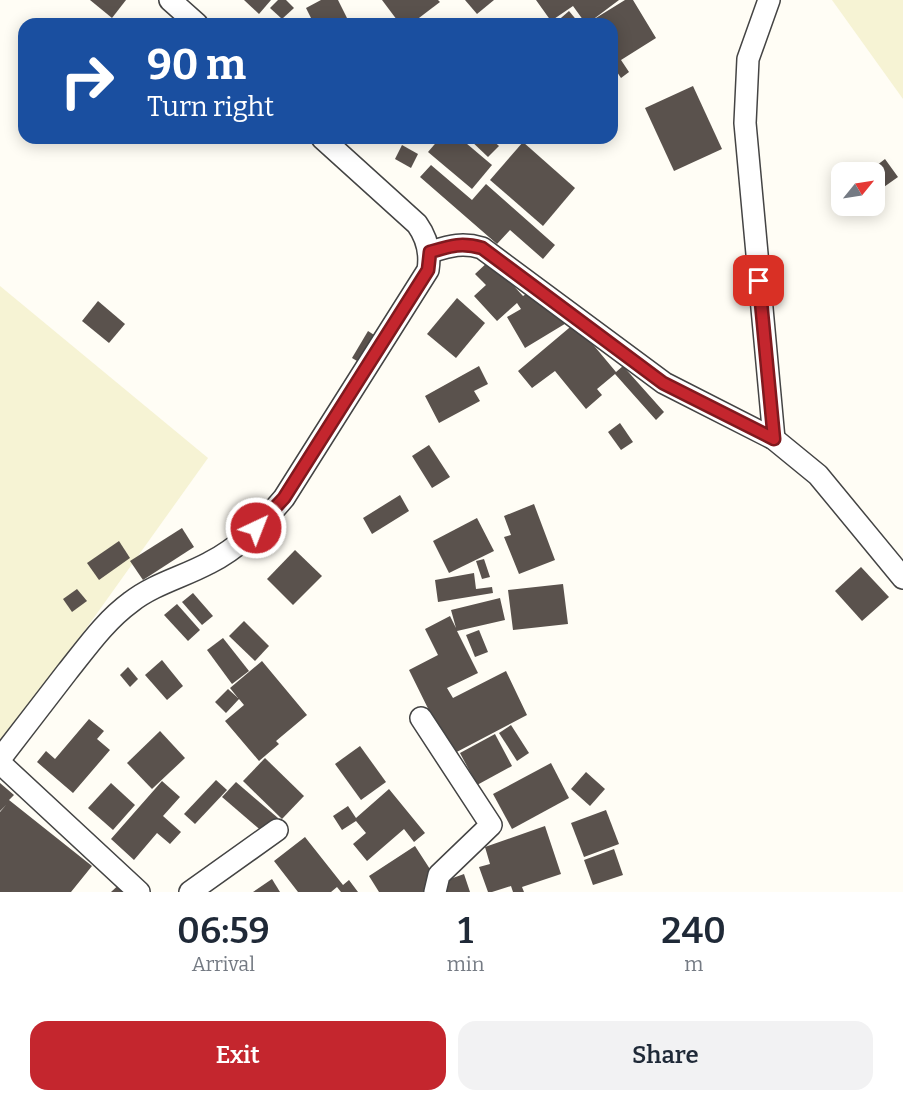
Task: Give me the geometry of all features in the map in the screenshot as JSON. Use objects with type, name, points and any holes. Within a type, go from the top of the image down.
[{"type":"street","points":[[170,0],[190,18]]},
{"type":"street","points":[[769,0],[748,59],[745,123],[774,439]]},
{"type":"street","points":[[139,892],[0,761],[95,637],[119,611],[151,589],[210,563],[247,538],[266,519],[284,498],[428,270],[430,252],[423,232],[417,224],[329,144]]},
{"type":"street","points":[[430,252],[458,244],[482,248],[663,383],[774,439],[818,475],[903,578]]},
{"type":"street","points":[[421,717],[491,825],[439,875],[435,892]]},
{"type":"street","points":[[190,892],[277,830]]},
{"type":"shaded area","points":[[832,0],[903,0],[903,99]]},
{"type":"shaded area","points":[[0,286],[208,458],[0,749]]},
{"type":"building","points":[[90,0],[126,0],[112,18]]},
{"type":"building","points":[[244,0],[271,0],[259,14]]},
{"type":"building","points":[[278,0],[286,0],[294,8],[281,18],[270,8]]},
{"type":"building","points":[[321,0],[338,0],[347,18],[311,18],[306,8]]},
{"type":"building","points":[[382,0],[438,0],[440,2],[419,18],[396,18]]},
{"type":"building","points":[[465,0],[494,0],[477,14]]},
{"type":"building","points":[[536,0],[619,0],[595,18],[582,18],[573,6],[555,18],[549,18]]},
{"type":"building","points":[[625,0],[633,0],[656,38],[621,60],[629,72],[621,78],[618,74],[618,18],[596,18]]},
{"type":"building","points":[[569,11],[575,18],[561,18]]},
{"type":"building","points":[[693,86],[722,149],[674,171],[645,108]]},
{"type":"building","points":[[435,144],[467,144],[492,165],[472,189],[428,152]]},
{"type":"building","points":[[474,144],[497,144],[499,146],[488,157]]},
{"type":"building","points":[[521,144],[525,144],[575,188],[543,226],[490,180]]},
{"type":"building","points":[[402,145],[418,154],[411,168],[395,159]]},
{"type":"building","points":[[885,159],[898,177],[885,186],[885,162],[881,162]]},
{"type":"building","points":[[431,165],[472,200],[486,184],[555,245],[543,259],[510,230],[497,244],[420,177]]},
{"type":"building","points":[[490,260],[523,296],[545,282],[568,322],[525,348],[507,317],[521,309],[517,303],[497,321],[474,296],[486,285],[475,274]]},
{"type":"building","points":[[457,298],[485,323],[456,358],[427,334]]},
{"type":"building","points":[[98,301],[125,324],[109,343],[82,321]]},
{"type":"building","points":[[575,323],[616,372],[623,366],[664,412],[656,420],[615,374],[597,389],[602,395],[586,409],[555,371],[532,388],[518,371]]},
{"type":"building","points":[[368,331],[385,342],[369,368],[352,358]]},
{"type":"building","points":[[479,366],[488,384],[474,391],[480,401],[439,423],[425,396]]},
{"type":"building","points":[[620,423],[633,442],[621,450],[608,432]]},
{"type":"building","points":[[429,445],[450,477],[432,488],[412,456]]},
{"type":"building","points":[[400,495],[409,511],[372,534],[363,518]]},
{"type":"building","points":[[534,504],[555,560],[519,574],[504,537],[511,535],[504,516]]},
{"type":"building","points":[[477,518],[494,551],[449,573],[433,541]]},
{"type":"building","points":[[182,528],[194,547],[143,580],[130,561]]},
{"type":"building","points":[[119,541],[130,558],[99,580],[87,563]]},
{"type":"building","points":[[295,550],[322,576],[293,605],[267,579]]},
{"type":"building","points":[[484,559],[490,577],[482,579],[476,561]]},
{"type":"building","points":[[861,567],[889,597],[862,621],[835,591]]},
{"type":"building","points":[[474,573],[476,589],[492,587],[493,593],[438,602],[435,580]]},
{"type":"building","points":[[563,584],[568,624],[513,630],[508,590]]},
{"type":"building","points":[[77,589],[87,601],[72,612],[63,599]]},
{"type":"building","points":[[193,593],[213,616],[202,625],[182,602]]},
{"type":"building","points":[[500,598],[505,620],[457,631],[478,673],[447,688],[453,698],[506,671],[527,715],[451,755],[409,670],[438,655],[425,629],[450,616],[456,628],[451,610]]},
{"type":"building","points":[[177,604],[200,630],[188,641],[164,615]]},
{"type":"building","points":[[244,621],[269,646],[255,661],[229,636]]},
{"type":"building","points":[[479,630],[488,652],[475,657],[466,635]]},
{"type":"building","points":[[223,638],[249,671],[232,684],[207,650]]},
{"type":"building","points":[[162,660],[183,686],[167,700],[145,675]]},
{"type":"building","points":[[262,661],[307,715],[276,741],[279,744],[259,761],[225,721],[244,705],[239,699],[226,713],[215,702],[228,689],[238,698],[230,688]]},
{"type":"building","points":[[128,667],[138,679],[130,687],[120,675]]},
{"type":"building","points":[[89,719],[104,731],[97,739],[110,750],[73,793],[37,762],[46,751],[55,759]]},
{"type":"building","points":[[511,725],[529,753],[517,761],[499,733]]},
{"type":"building","points":[[160,731],[185,758],[152,789],[127,763]]},
{"type":"building","points":[[495,734],[512,766],[477,785],[460,753]]},
{"type":"building","points":[[360,746],[386,782],[361,800],[335,764]]},
{"type":"building","points":[[265,758],[304,796],[282,819],[243,781]]},
{"type":"building","points":[[551,763],[569,798],[512,829],[493,794]]},
{"type":"building","points":[[586,772],[605,789],[590,806],[571,789]]},
{"type":"building","points":[[216,780],[227,790],[195,824],[184,814]]},
{"type":"building","points":[[162,781],[180,797],[163,816],[181,832],[170,844],[157,833],[134,860],[111,839]]},
{"type":"building","points":[[236,782],[278,818],[264,833],[222,797]]},
{"type":"building","points":[[0,783],[14,795],[9,800],[92,866],[71,892],[0,892],[0,812],[6,805],[0,811]]},
{"type":"building","points":[[111,783],[135,805],[113,830],[88,808]]},
{"type":"building","points":[[389,789],[425,833],[414,842],[404,829],[367,861],[353,844],[366,833],[356,821],[342,830],[333,816],[348,806],[356,818]]},
{"type":"building","points":[[606,810],[619,844],[584,857],[571,823]]},
{"type":"building","points":[[545,826],[561,874],[522,887],[524,892],[513,892],[511,886],[488,892],[479,867],[490,864],[485,847]]},
{"type":"building","points":[[305,837],[343,885],[349,880],[358,892],[341,892],[337,887],[331,892],[298,892],[274,861]]},
{"type":"building","points":[[415,846],[439,883],[464,874],[470,892],[379,892],[369,876]]},
{"type":"building","points":[[614,849],[623,875],[593,885],[584,860]]},
{"type":"building","points":[[272,879],[280,892],[253,892]]},
{"type":"building","points":[[124,880],[134,892],[111,892]]},
{"type":"route","points":[[256,528],[284,498],[428,270],[430,252],[458,244],[482,248],[663,383],[774,439],[759,281]]}]
